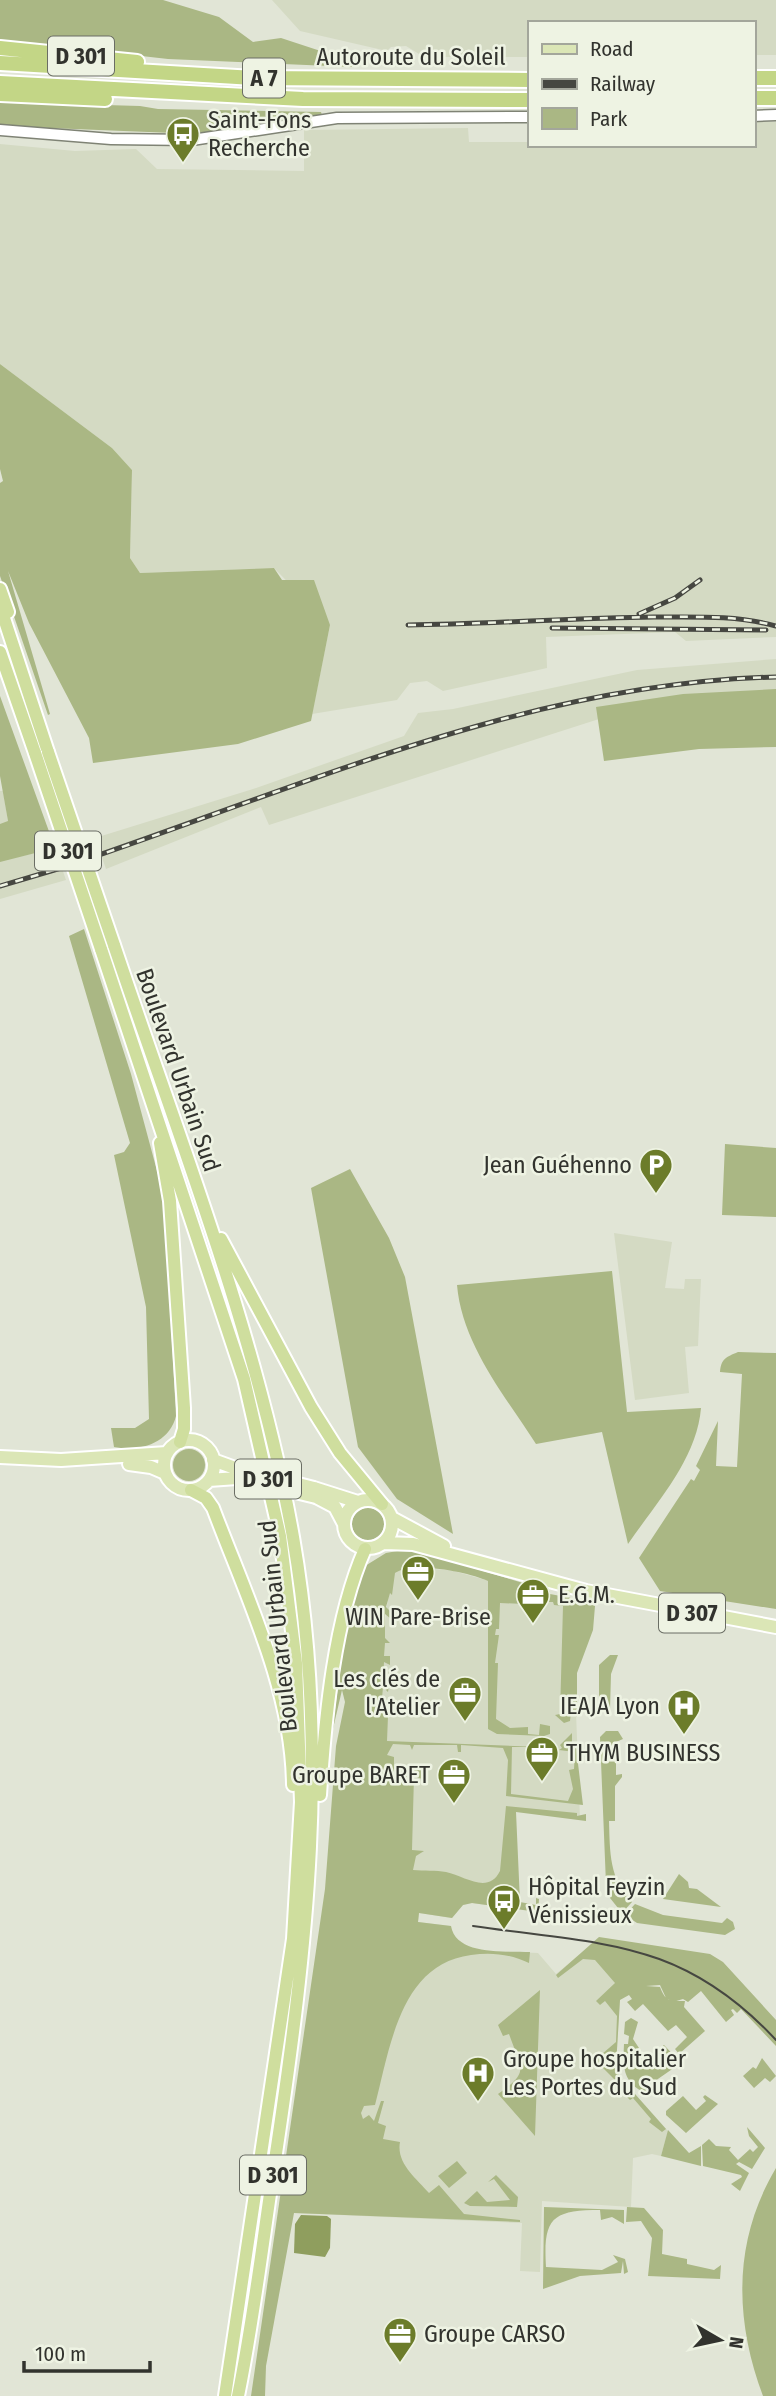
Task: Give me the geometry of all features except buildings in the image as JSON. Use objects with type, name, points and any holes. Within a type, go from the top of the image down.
[{"type":"highway","name":"D 301","points":[[0,48],[138,62],[160,73]]},
{"type":"highway","name":"Autoroute du Soleil","points":[[0,63],[348,81],[528,80]]},
{"type":"highway","points":[[755,78],[776,78]]},
{"type":"highway","name":"Autoroute du Soleil","points":[[0,82],[328,100],[528,100]]},
{"type":"highway","points":[[0,94],[144,100],[165,93]]},
{"type":"highway","points":[[755,98],[776,98]]},
{"type":"highway","points":[[0,589],[13,627],[10,639]]},
{"type":"highway","points":[[0,606],[10,639]]},
{"type":"highway","name":"D 301","points":[[0,619],[10,639]]},
{"type":"highway","name":"Boulevard Urbain Sud","points":[[10,639],[41,752],[107,947],[202,1206],[257,1377],[293,1538],[307,1650],[311,1710],[312,1858],[294,2032],[238,2396]]},
{"type":"highway","name":"Boulevard Urbain Sud","points":[[0,652],[41,752]]},
{"type":"highway","name":"Boulevard Urbain Sud","points":[[107,947],[162,1129],[244,1379],[280,1536],[296,1663],[300,1841],[286,2000],[225,2396]]},
{"type":"highway","points":[[162,1129],[160,1144],[170,1201],[183,1396],[184,1429],[180,1442]]},
{"type":"highway","points":[[202,1206],[211,1213],[225,1249],[311,1406],[340,1453],[382,1504]]},
{"type":"highway","points":[[191,1490],[206,1498],[213,1508],[279,1691],[293,1777],[293,1827],[300,1841]]},
{"type":"highway","points":[[312,1858],[318,1842],[323,1766],[338,1647],[348,1599],[365,1549]]},
{"type":"main road","points":[[86,1460],[167,1453],[180,1442],[197,1442],[210,1452],[213,1460],[209,1480]]},
{"type":"main road","points":[[165,1473],[167,1453]]},
{"type":"main road","points":[[0,1457],[138,1464],[165,1473],[175,1486],[191,1490],[209,1480],[236,1473]]},
{"type":"main road","points":[[213,1460],[236,1473],[358,1502],[374,1501],[382,1504],[392,1518],[391,1532],[384,1543],[365,1549],[348,1538],[335,1507],[315,1492]]},
{"type":"main road","points":[[344,1524],[348,1511],[358,1502]]},
{"type":"main road","name":"D 307","points":[[392,1518],[466,1558]]},
{"type":"main road","name":"D 307","points":[[384,1543],[400,1541],[609,1596],[776,1628]]},
{"type":"street","points":[[755,116],[776,115]]},
{"type":"street","points":[[0,130],[111,139],[192,140],[337,118],[528,117]]},
{"type":"shaded area","points":[[272,0],[776,0],[776,55],[755,55],[755,21],[528,21],[528,57],[424,57],[406,46],[391,47],[387,51],[300,31]]},
{"type":"shaded area","points":[[755,122],[776,122],[776,637],[686,641],[675,632],[546,637],[547,668],[443,691],[427,681],[410,683],[397,700],[312,714],[330,625],[274,568],[140,573],[130,558],[132,470],[112,448],[0,364],[0,144],[75,151],[136,149],[157,169],[304,171],[304,130],[468,128],[469,142],[528,142],[528,147],[755,147]]},
{"type":"shaded area","points":[[776,659],[776,695],[599,719],[269,825],[261,807],[106,869],[95,838],[253,789],[404,736],[418,713],[453,709],[637,670]]},
{"type":"shaded area","points":[[0,791],[3,791],[8,821],[22,856],[55,848],[66,880],[0,899]]},
{"type":"shaded area","points":[[614,1233],[672,1242],[665,1288],[684,1289],[685,1279],[701,1279],[698,1346],[685,1347],[689,1393],[635,1400]]},
{"type":"shaded area","points":[[405,1568],[450,1570],[569,1603],[564,1712],[576,1712],[580,1819],[507,1810],[501,1907],[472,1903],[463,1905],[452,1918],[419,1913],[418,1922],[451,1926],[394,1924],[369,1743],[391,1575]]},
{"type":"shaded area","name":"Groupe hospitalier Les Portes du Sud","points":[[341,1944],[538,1953],[556,1974],[579,1955],[622,1956],[616,2066],[619,2076],[668,2131],[661,2156],[652,2154],[633,2158],[631,2207],[542,2201],[540,2272],[520,2271],[522,2223],[294,2213]]},
{"type":"shaded area","points":[[301,2215],[327,2216],[331,2219],[330,2248],[325,2257],[294,2253],[295,2224]]},
{"type":"green space","points":[[0,0],[163,0],[219,17],[253,42],[281,38],[354,62],[353,67],[168,59],[0,40]]},
{"type":"green space","points":[[0,102],[321,112],[322,115],[220,132],[173,133],[0,126]]},
{"type":"green space","points":[[0,364],[112,448],[132,470],[130,558],[140,573],[274,568],[282,580],[314,580],[330,625],[311,721],[238,744],[93,763],[89,738],[29,623],[8,571],[50,714],[48,715],[0,576],[0,483],[3,481],[0,469]]},
{"type":"green space","points":[[776,689],[776,747],[699,749],[604,761],[596,707],[683,694]]},
{"type":"green space","points":[[0,696],[55,848],[0,862],[0,824],[8,821],[0,776]]},
{"type":"green space","points":[[84,929],[131,1074],[164,1197],[176,1416],[167,1433],[143,1447],[114,1447],[111,1428],[135,1428],[149,1419],[146,1307],[114,1155],[124,1152],[130,1143],[69,936]]},
{"type":"green space","points":[[725,1144],[776,1148],[776,1217],[722,1215]]},
{"type":"green space","points":[[350,1169],[389,1238],[405,1277],[453,1534],[397,1499],[358,1447],[311,1188]]},
{"type":"green space","points":[[612,1271],[627,1412],[701,1408],[698,1427],[684,1463],[628,1544],[602,1432],[536,1444],[476,1349],[467,1328],[457,1285]]},
{"type":"green space","points":[[738,1352],[776,1353],[776,1609],[660,1591],[639,1558],[691,1479],[694,1481],[700,1470],[696,1466],[718,1421],[716,1466],[737,1467],[742,1374],[720,1372],[725,1359]]},
{"type":"green space","points":[[189,1449],[200,1454],[205,1465],[200,1476],[189,1481],[178,1476],[173,1465],[178,1454]]},
{"type":"green space","points":[[368,1508],[379,1513],[384,1524],[379,1535],[368,1540],[357,1535],[352,1524],[357,1513]]},
{"type":"green space","points":[[409,1549],[550,1591],[550,1594],[587,1601],[595,1606],[593,1630],[577,1673],[577,1717],[571,1712],[570,1721],[564,1723],[555,1715],[560,1714],[563,1606],[554,1605],[553,1602],[547,1602],[547,1605],[500,1603],[499,1629],[496,1629],[495,1635],[499,1635],[495,1663],[498,1663],[496,1719],[510,1728],[528,1727],[528,1734],[539,1735],[540,1724],[550,1726],[550,1734],[544,1736],[497,1734],[488,1729],[488,1581],[441,1569],[404,1570],[395,1573],[392,1595],[390,1593],[386,1607],[392,1613],[391,1619],[385,1614],[385,1638],[390,1643],[385,1643],[384,1656],[390,1656],[390,1665],[384,1662],[383,1679],[389,1686],[388,1692],[383,1687],[381,1709],[388,1716],[387,1741],[540,1747],[512,1747],[511,1794],[568,1801],[573,1789],[569,1770],[574,1769],[575,1752],[559,1750],[562,1748],[560,1745],[572,1733],[572,1746],[576,1747],[583,1805],[506,1796],[508,1760],[503,1748],[461,1745],[461,1752],[458,1752],[457,1745],[414,1745],[412,1750],[410,1745],[393,1744],[387,1755],[394,1757],[394,1765],[423,1766],[422,1779],[414,1776],[412,1850],[424,1851],[416,1856],[413,1870],[442,1871],[476,1882],[489,1882],[500,1871],[506,1806],[577,1813],[577,1816],[586,1814],[586,1821],[516,1812],[520,1902],[536,1905],[536,1898],[539,1899],[538,1912],[472,1903],[463,1905],[452,1918],[419,1913],[418,1922],[451,1926],[462,1943],[472,1947],[530,1952],[529,1963],[508,1956],[478,1954],[447,1962],[428,1974],[413,1991],[402,2012],[386,2059],[375,2105],[364,2106],[361,2113],[363,2119],[369,2115],[374,2121],[381,2101],[384,2101],[378,2123],[386,2126],[383,2139],[400,2142],[404,2163],[429,2193],[439,2185],[464,2214],[520,2222],[294,2213],[266,2366],[265,2396],[251,2396],[325,1889],[336,1746],[345,1702],[342,1690],[332,1733],[347,1627],[365,1566],[386,1553]]},
{"type":"green space","points":[[610,1655],[618,1655],[611,1674],[610,1710],[599,1708],[599,1665]]},
{"type":"green space","points":[[606,1731],[618,1731],[623,1739],[616,1742],[616,1775],[622,1774],[622,1777],[615,1786],[615,1821],[609,1821],[612,1865],[619,1884],[632,1902],[622,1913],[610,1898],[606,1884],[600,1737]]},
{"type":"green space","points":[[679,1874],[688,1882],[689,1888],[697,1889],[721,1907],[663,1899]]},
{"type":"green space","points":[[635,1904],[663,1915],[722,1923],[727,1918],[733,1922],[735,1929],[725,1935],[637,1923],[625,1915]]},
{"type":"green space","points":[[599,1937],[710,1954],[723,1962],[776,2020],[776,2046],[741,2009],[737,2013],[731,2010],[734,2015],[726,2022],[701,1991],[688,2002],[683,1999],[676,2001],[685,2001],[684,2007],[705,2031],[679,2054],[675,2049],[687,2037],[676,2025],[668,2031],[643,2004],[635,2011],[627,2002],[632,1999],[629,1995],[620,2000],[616,2066],[619,2076],[666,2129],[662,2132],[649,2122],[651,2119],[633,2098],[630,2100],[626,2096],[628,2093],[595,2060],[616,2042],[617,2016],[605,2001],[600,2005],[596,2001],[615,1983],[595,1960],[583,1959],[558,1978],[556,1975]]},
{"type":"green space","points":[[540,1990],[535,2136],[498,2094],[515,2080],[520,2068],[509,2034],[503,2036],[498,2025]]},
{"type":"green space","points":[[631,2018],[638,2022],[633,2039],[639,2048],[631,2056],[640,2066],[664,2045],[681,2063],[655,2081],[651,2078],[644,2085],[647,2090],[643,2092],[627,2078],[624,2066],[624,2044],[628,2044],[629,2036],[624,2034],[625,2022]]},
{"type":"green space","points":[[762,2058],[776,2076],[770,2082],[765,2078],[754,2088],[743,2076],[753,2067],[756,2069]]},
{"type":"green space","points":[[705,2095],[718,2104],[686,2133],[666,2115],[666,2111],[683,2096],[696,2110],[706,2101],[703,2097]]},
{"type":"green space","points":[[747,2127],[765,2148],[752,2169],[739,2162],[736,2164],[749,2173],[740,2191],[731,2184],[742,2177],[741,2175],[703,2166],[702,2145],[709,2139],[716,2146],[731,2147],[729,2150],[738,2160],[750,2149],[753,2152],[758,2147],[749,2136]]},
{"type":"green space","points":[[668,2130],[689,2153],[701,2146],[701,2166],[661,2156]]},
{"type":"green space","points":[[457,2161],[467,2173],[449,2188],[438,2176]]},
{"type":"green space","points":[[776,2168],[776,2396],[763,2396],[747,2338],[742,2280],[752,2223]]},
{"type":"green space","points":[[496,2175],[518,2197],[517,2207],[470,2206],[464,2203],[477,2191],[487,2202],[510,2200],[494,2179],[488,2182]]},
{"type":"green space","points":[[544,2207],[624,2210],[624,2224],[612,2217],[601,2220],[600,2210],[571,2212],[554,2220],[546,2237],[546,2267],[602,2270],[618,2262],[613,2255],[625,2259],[628,2272],[624,2274],[623,2261],[621,2273],[580,2276],[543,2289]]},
{"type":"green space","points":[[627,2207],[644,2208],[663,2230],[662,2254],[687,2259],[687,2264],[714,2270],[721,2265],[720,2279],[648,2276],[652,2238],[641,2221],[626,2222]]},
{"type":"tram line","points":[[473,1926],[600,1944],[637,1952],[672,1964],[707,1982],[741,2007],[776,2040]]},
{"type":"railway","points":[[639,614],[675,598],[700,580]]},
{"type":"railway","points":[[408,625],[685,617],[731,618],[776,626]]},
{"type":"railway","points":[[552,628],[766,630]]},
{"type":"railway","points":[[0,886],[149,838],[412,745],[501,720],[591,698],[683,684],[776,677]]},
{"type":"place","name":"Saint-Fons Recherche","points":[[183,164]]},
{"type":"place","name":"Jean Guéhenno","points":[[656,1195]]},
{"type":"place","name":"WIN Pare-Brise","points":[[418,1602]]},
{"type":"place","name":"E.G.M.","points":[[533,1625]]},
{"type":"place","name":"Les clés de l'Atelier","points":[[465,1723]]},
{"type":"place","name":"IEAJA Lyon","points":[[684,1736]]},
{"type":"place","name":"THYM BUSINESS","points":[[542,1783]]},
{"type":"place","name":"Groupe BARET","points":[[454,1805]]},
{"type":"place","name":"Hôpital Feyzin Vénissieux","points":[[504,1931]]},
{"type":"place","name":"Groupe hospitalier Les Portes du Sud","points":[[478,2103]]},
{"type":"place","name":"Groupe CARSO","points":[[400,2364]]}]
